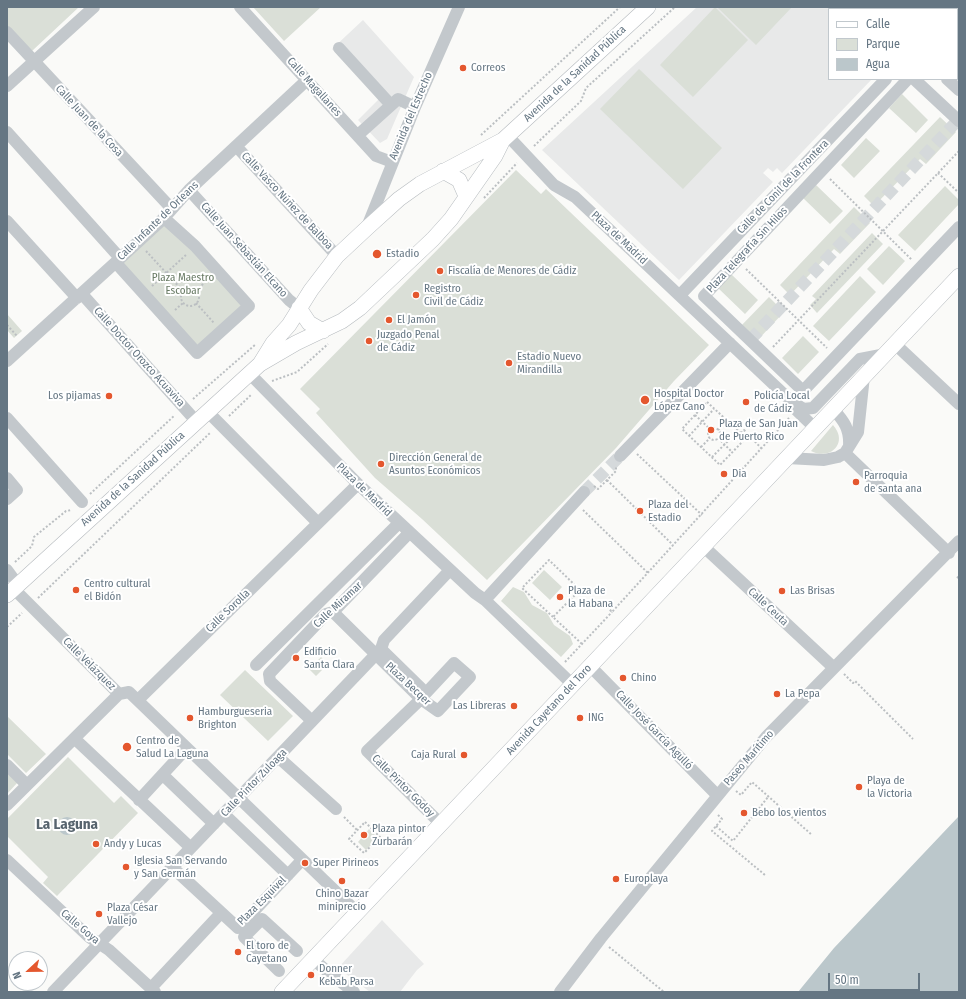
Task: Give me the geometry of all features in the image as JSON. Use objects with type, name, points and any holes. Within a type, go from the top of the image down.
[{"type":"main road","name":"Avenida de la Sanidad Pública","points":[[13,590],[254,368],[337,256],[367,228],[399,199],[443,171],[505,138],[648,7]]},
{"type":"main road","name":"Avenida de la Sanidad Pública","points":[[254,368],[296,343],[342,321],[360,308],[428,245],[451,220],[466,196],[495,156],[505,138]]},
{"type":"main road","points":[[443,171],[459,180],[466,196]]},
{"type":"main road","name":"Avenida Cayetano del Toro","points":[[282,992],[959,276]]},
{"type":"main road","points":[[299,308],[309,323],[323,331]]},
{"type":"street","points":[[7,86],[94,7]]},
{"type":"street","name":"Calle Magallanes","points":[[240,7],[376,156],[392,162]]},
{"type":"street","name":"Avenida del Estrecho","points":[[367,228],[392,162],[457,9]]},
{"type":"street","name":"Calle Juan de la Cosa","points":[[7,32],[168,213]]},
{"type":"street","points":[[339,48],[391,105]]},
{"type":"street","name":"Calle Infante de Orleans","points":[[7,360],[118,261],[168,213],[189,190],[307,80]]},
{"type":"street","name":"Calle de Conil de la Frontera","points":[[680,295],[885,80]]},
{"type":"street","name":"Plaza Telegrafía Sin Hilos","points":[[907,80],[704,296],[803,391],[959,227]]},
{"type":"street","points":[[915,80],[959,120]]},
{"type":"street","points":[[948,80],[959,90]]},
{"type":"street","points":[[358,135],[398,99],[415,107]]},
{"type":"street","name":"Plaza de Madrid","points":[[505,138],[554,185],[575,196],[789,399],[803,409],[809,410],[813,408],[860,359],[890,349]]},
{"type":"street","points":[[9,139],[118,261],[144,294],[197,353],[249,306],[195,246],[168,213]]},
{"type":"street","name":"Calle Vasco Núñez de Balboa","points":[[236,146],[337,256]]},
{"type":"street","name":"Calle Juan Sebastián Elcano","points":[[189,190],[289,300],[299,308]]},
{"type":"street","name":"Calle Doctor Orozco Acuaviva","points":[[7,221],[184,407],[202,416]]},
{"type":"street","points":[[739,352],[750,340]]},
{"type":"street","points":[[618,460],[730,343]]},
{"type":"street","points":[[890,349],[959,404]]},
{"type":"street","name":"Plaza de Madrid","points":[[254,368],[358,484],[474,593],[485,600],[561,667],[572,684]]},
{"type":"street","points":[[787,458],[824,460],[838,457],[847,450],[858,432],[864,376]]},
{"type":"street","name":"Plaza de Madrid","points":[[789,399],[792,406],[815,428]]},
{"type":"street","points":[[833,410],[845,422],[850,435],[847,450]]},
{"type":"street","points":[[202,416],[318,523]]},
{"type":"street","points":[[7,418],[82,502]]},
{"type":"street","points":[[847,450],[949,553]]},
{"type":"street","points":[[7,478],[18,490],[7,499]]},
{"type":"street","name":"Calle Sorolla","points":[[138,700],[358,484]]},
{"type":"street","points":[[485,600],[586,487]]},
{"type":"street","name":"Calle Miramar","points":[[256,665],[398,522]]},
{"type":"street","name":"Calle Miramar","points":[[312,721],[268,677],[269,674],[326,614],[333,612],[409,533]]},
{"type":"street","name":"Paseo Marítimo","points":[[560,992],[601,938],[766,737],[839,671],[959,541]]},
{"type":"street","name":"Calle Ceuta","points":[[703,546],[839,671]]},
{"type":"street","name":"Calle Velázquez","points":[[10,567],[13,590],[119,694],[129,692],[138,700],[186,749],[357,912]]},
{"type":"street","name":"Calle Pintor Zuloaga","points":[[53,992],[174,868],[191,848],[379,651],[384,640],[450,570]]},
{"type":"street","points":[[333,612],[379,651]]},
{"type":"street","name":"Plaza Becqer","points":[[379,651],[426,692],[454,663],[470,677],[438,711],[421,699],[379,651]]},
{"type":"street","name":"Calle José García Agulló","points":[[590,666],[717,795]]},
{"type":"street","points":[[7,805],[119,694]]},
{"type":"street","name":"Calle Pintor Godoy","points":[[421,699],[367,751],[441,824]]},
{"type":"street","points":[[75,739],[191,848]]},
{"type":"street","points":[[139,800],[165,777],[186,749]]},
{"type":"street","points":[[278,757],[336,809]]},
{"type":"street","points":[[7,765],[27,785]]},
{"type":"street","points":[[165,777],[214,824]]},
{"type":"street","points":[[224,814],[288,875]]},
{"type":"street","name":"Calle Goya","points":[[7,860],[88,937],[109,950],[153,990]]},
{"type":"street","name":"Plaza Esquivel","points":[[174,868],[238,928],[302,860]]},
{"type":"street","name":"Plaza Esquivel","points":[[153,990],[221,913]]},
{"type":"street","points":[[279,970],[244,937],[262,918],[297,951]]},
{"type":"street","points":[[313,959],[354,992]]},
{"type":"path","points":[[477,138],[620,7]]},
{"type":"path","points":[[769,352],[959,151]]},
{"type":"path","points":[[822,171],[914,262]]},
{"type":"path","points":[[938,173],[959,192]]},
{"type":"path","points":[[138,242],[184,291]]},
{"type":"path","points":[[144,294],[195,246]]},
{"type":"path","points":[[737,261],[829,350]]},
{"type":"path","points":[[196,291],[217,271]]},
{"type":"path","points":[[191,288],[196,291],[198,299],[196,303],[191,306],[183,303],[181,298],[184,291],[191,288]]},
{"type":"path","points":[[196,303],[221,331]]},
{"type":"path","points":[[7,325],[25,344]]},
{"type":"path","points":[[10,567],[32,546],[34,538],[66,511],[74,509],[82,502],[184,407],[258,342]]},
{"type":"path","points":[[707,402],[715,409],[746,438],[720,465],[682,429],[707,402]]},
{"type":"path","points":[[690,436],[715,409]]},
{"type":"path","points":[[695,415],[710,429],[713,428],[718,430]]},
{"type":"path","points":[[561,667],[702,515],[791,416]]},
{"type":"path","points":[[718,430],[727,420]]},
{"type":"path","points":[[710,429],[708,435],[710,438]]},
{"type":"path","points":[[718,430],[720,434],[718,438]]},
{"type":"path","points":[[741,433],[744,430],[762,449]]},
{"type":"path","points":[[712,457],[738,431]]},
{"type":"path","points":[[701,447],[710,438]]},
{"type":"path","points":[[710,438],[713,440],[718,438]]},
{"type":"path","points":[[718,438],[732,452]]},
{"type":"path","points":[[630,446],[702,515]]},
{"type":"path","points":[[586,487],[598,489],[616,471],[618,460]]},
{"type":"path","points":[[607,480],[673,545]]},
{"type":"path","points":[[575,501],[648,573]]},
{"type":"path","points":[[553,617],[580,590],[549,560],[522,588],[553,617],[582,644]]},
{"type":"path","points":[[607,607],[612,612]]},
{"type":"path","points":[[559,658],[561,667]]},
{"type":"path","points":[[839,671],[853,683],[855,680],[913,739]]},
{"type":"path","points":[[736,791],[741,795],[752,782],[812,835]]},
{"type":"path","points":[[716,826],[733,841],[768,797]]},
{"type":"path","points":[[717,814],[722,818],[712,831],[765,875]]},
{"type":"path","points":[[349,822],[357,830]]},
{"type":"path","points":[[365,822],[380,837],[364,853],[349,839],[357,830],[365,822]]},
{"type":"path","points":[[608,947],[664,992]]},
{"type":"shaded area","points":[[697,7],[843,7],[844,8],[828,8],[828,80],[871,80],[782,173],[777,168],[773,172],[768,168],[763,173],[773,182],[679,280],[542,150]]},
{"type":"shaded area","points":[[363,20],[414,77],[387,139],[380,143],[358,120],[379,99],[332,49]]},
{"type":"shaded area","points":[[382,920],[424,964],[417,970],[400,992],[370,992],[338,968]]},
{"type":"green space","points":[[7,7],[79,7],[32,51],[7,28]]},
{"type":"green space","points":[[253,7],[321,7],[284,41]]},
{"type":"green space","points":[[715,7],[748,40],[693,97],[660,65]]},
{"type":"green space","points":[[717,7],[792,7],[756,45]]},
{"type":"green space","points":[[915,7],[959,7],[959,48],[958,8]]},
{"type":"green space","points":[[639,69],[722,148],[683,189],[600,109]]},
{"type":"green space","points":[[902,94],[928,120],[916,133],[889,108]]},
{"type":"green space","points":[[940,117],[956,132],[926,164],[920,159],[874,206],[864,196]]},
{"type":"green space","points":[[866,138],[880,151],[854,178],[841,165]]},
{"type":"green space","name":"Estadio Nuevo Mirandilla","points":[[516,170],[541,194],[546,189],[709,345],[674,381],[616,448],[487,580],[422,519],[375,478],[316,413],[320,409],[300,389]]},
{"type":"green space","points":[[816,185],[843,211],[830,224],[803,198]]},
{"type":"green space","points":[[945,186],[959,200],[959,204],[915,251],[898,235]]},
{"type":"green space","points":[[854,207],[870,223],[840,254],[834,249],[790,295],[780,285]]},
{"type":"green space","name":"Plaza Maestro Escobar","points":[[167,219],[245,306],[198,348],[120,263]]},
{"type":"green space","points":[[872,233],[883,244],[817,313],[810,305],[816,299],[812,296]]},
{"type":"green space","points":[[889,246],[905,261],[883,285],[867,269]]},
{"type":"green space","points":[[731,274],[758,300],[745,314],[718,288]]},
{"type":"green space","points":[[860,276],[876,292],[829,341],[813,326]]},
{"type":"green space","points":[[769,297],[784,312],[754,344],[738,329]]},
{"type":"green space","points":[[7,314],[22,331],[14,338],[7,330]]},
{"type":"green space","points":[[803,336],[819,352],[798,374],[782,358]]},
{"type":"green space","points":[[833,425],[839,438],[838,444],[835,448],[831,452],[825,454],[811,451]]},
{"type":"green space","points":[[544,570],[562,587],[550,600],[532,583]]},
{"type":"green space","points":[[513,587],[524,592],[532,605],[547,613],[554,625],[570,636],[573,644],[561,657],[501,601]]},
{"type":"green space","points":[[321,657],[328,664],[316,676],[309,669]]},
{"type":"green space","points":[[245,670],[293,716],[268,741],[220,695]]},
{"type":"green space","points":[[7,716],[46,754],[26,773],[7,754]]},
{"type":"green space","points":[[68,757],[114,803],[121,796],[138,813],[57,896],[43,883],[48,877],[7,836],[7,819]]},
{"type":"green space","points":[[7,772],[18,782],[7,794]]},
{"type":"green space","points":[[369,829],[378,838],[366,850],[358,842]]},
{"type":"water","points":[[959,816],[959,992],[798,992],[834,948]]},
{"type":"water","points":[[63,817],[71,817],[76,822],[74,833],[71,835],[63,835],[58,830],[58,822]]},
{"type":"tunnel","points":[[750,340],[958,120]]},
{"type":"tunnel","points":[[584,492],[620,456]]},
{"type":"place","name":"Correos","points":[[463,68]]},
{"type":"place","name":"Estadio","points":[[377,254]]},
{"type":"place","name":"Fiscalía de Menores de Cádiz","points":[[440,271]]},
{"type":"place","name":"Registro Civil de Cádiz","points":[[416,295]]},
{"type":"place","name":"El Jamón","points":[[389,320]]},
{"type":"place","name":"Juzgado Penal de Cádiz","points":[[369,341]]},
{"type":"place","name":"Estadio Nuevo Mirandilla","points":[[509,363]]},
{"type":"place","name":"Los pijamas","points":[[109,396]]},
{"type":"place","name":"Hospital Doctor López Cano","points":[[645,400]]},
{"type":"place","name":"Policía Local de Cádiz","points":[[746,402]]},
{"type":"place","name":"Plaza de San Juan de Puerto Rico","points":[[711,430]]},
{"type":"place","name":"Dirección General de Asuntos Económicos","points":[[381,464]]},
{"type":"place","name":"Dia","points":[[724,474]]},
{"type":"place","name":"Parroquia de santa ana","points":[[856,482]]},
{"type":"place","name":"Plaza del Estadio","points":[[640,511]]},
{"type":"place","name":"Centro cultural el Bidón","points":[[76,590]]},
{"type":"place","name":"Las Brisas","points":[[782,591]]},
{"type":"place","name":"Plaza de la Habana","points":[[560,597]]},
{"type":"place","name":"Edificio Santa Clara","points":[[296,658]]},
{"type":"place","name":"Chino","points":[[623,678]]},
{"type":"place","name":"La Pepa","points":[[777,694]]},
{"type":"place","name":"Las Libreras","points":[[514,706]]},
{"type":"place","name":"Hamburgueseria Brighton","points":[[190,718]]},
{"type":"place","name":"ING","points":[[580,718]]},
{"type":"place","name":"Centro de Salud La Laguna","points":[[127,747]]},
{"type":"place","name":"Caja Rural","points":[[464,755]]},
{"type":"place","name":"Playa de la Victoria","points":[[859,787]]},
{"type":"place","name":"Bebo los vientos","points":[[744,813]]},
{"type":"place","name":"Plaza pintor Zurbarán","points":[[364,835]]},
{"type":"place","name":"Andy y Lucas","points":[[96,844]]},
{"type":"place","name":"Super Pirineos","points":[[305,863]]},
{"type":"place","name":"Iglesia San Servando y San Germán","points":[[126,867]]},
{"type":"place","name":"Europlaya","points":[[616,879]]},
{"type":"place","name":"Chino Bazar miniprecio","points":[[342,881]]},
{"type":"place","name":"Plaza César Vallejo","points":[[99,914]]},
{"type":"place","name":"El toro de Cayetano","points":[[238,952]]},
{"type":"place","name":"Donner Kebab Parsa","points":[[311,975]]},
{"type":"district","name":"La Laguna","points":[[67,825]]}]
